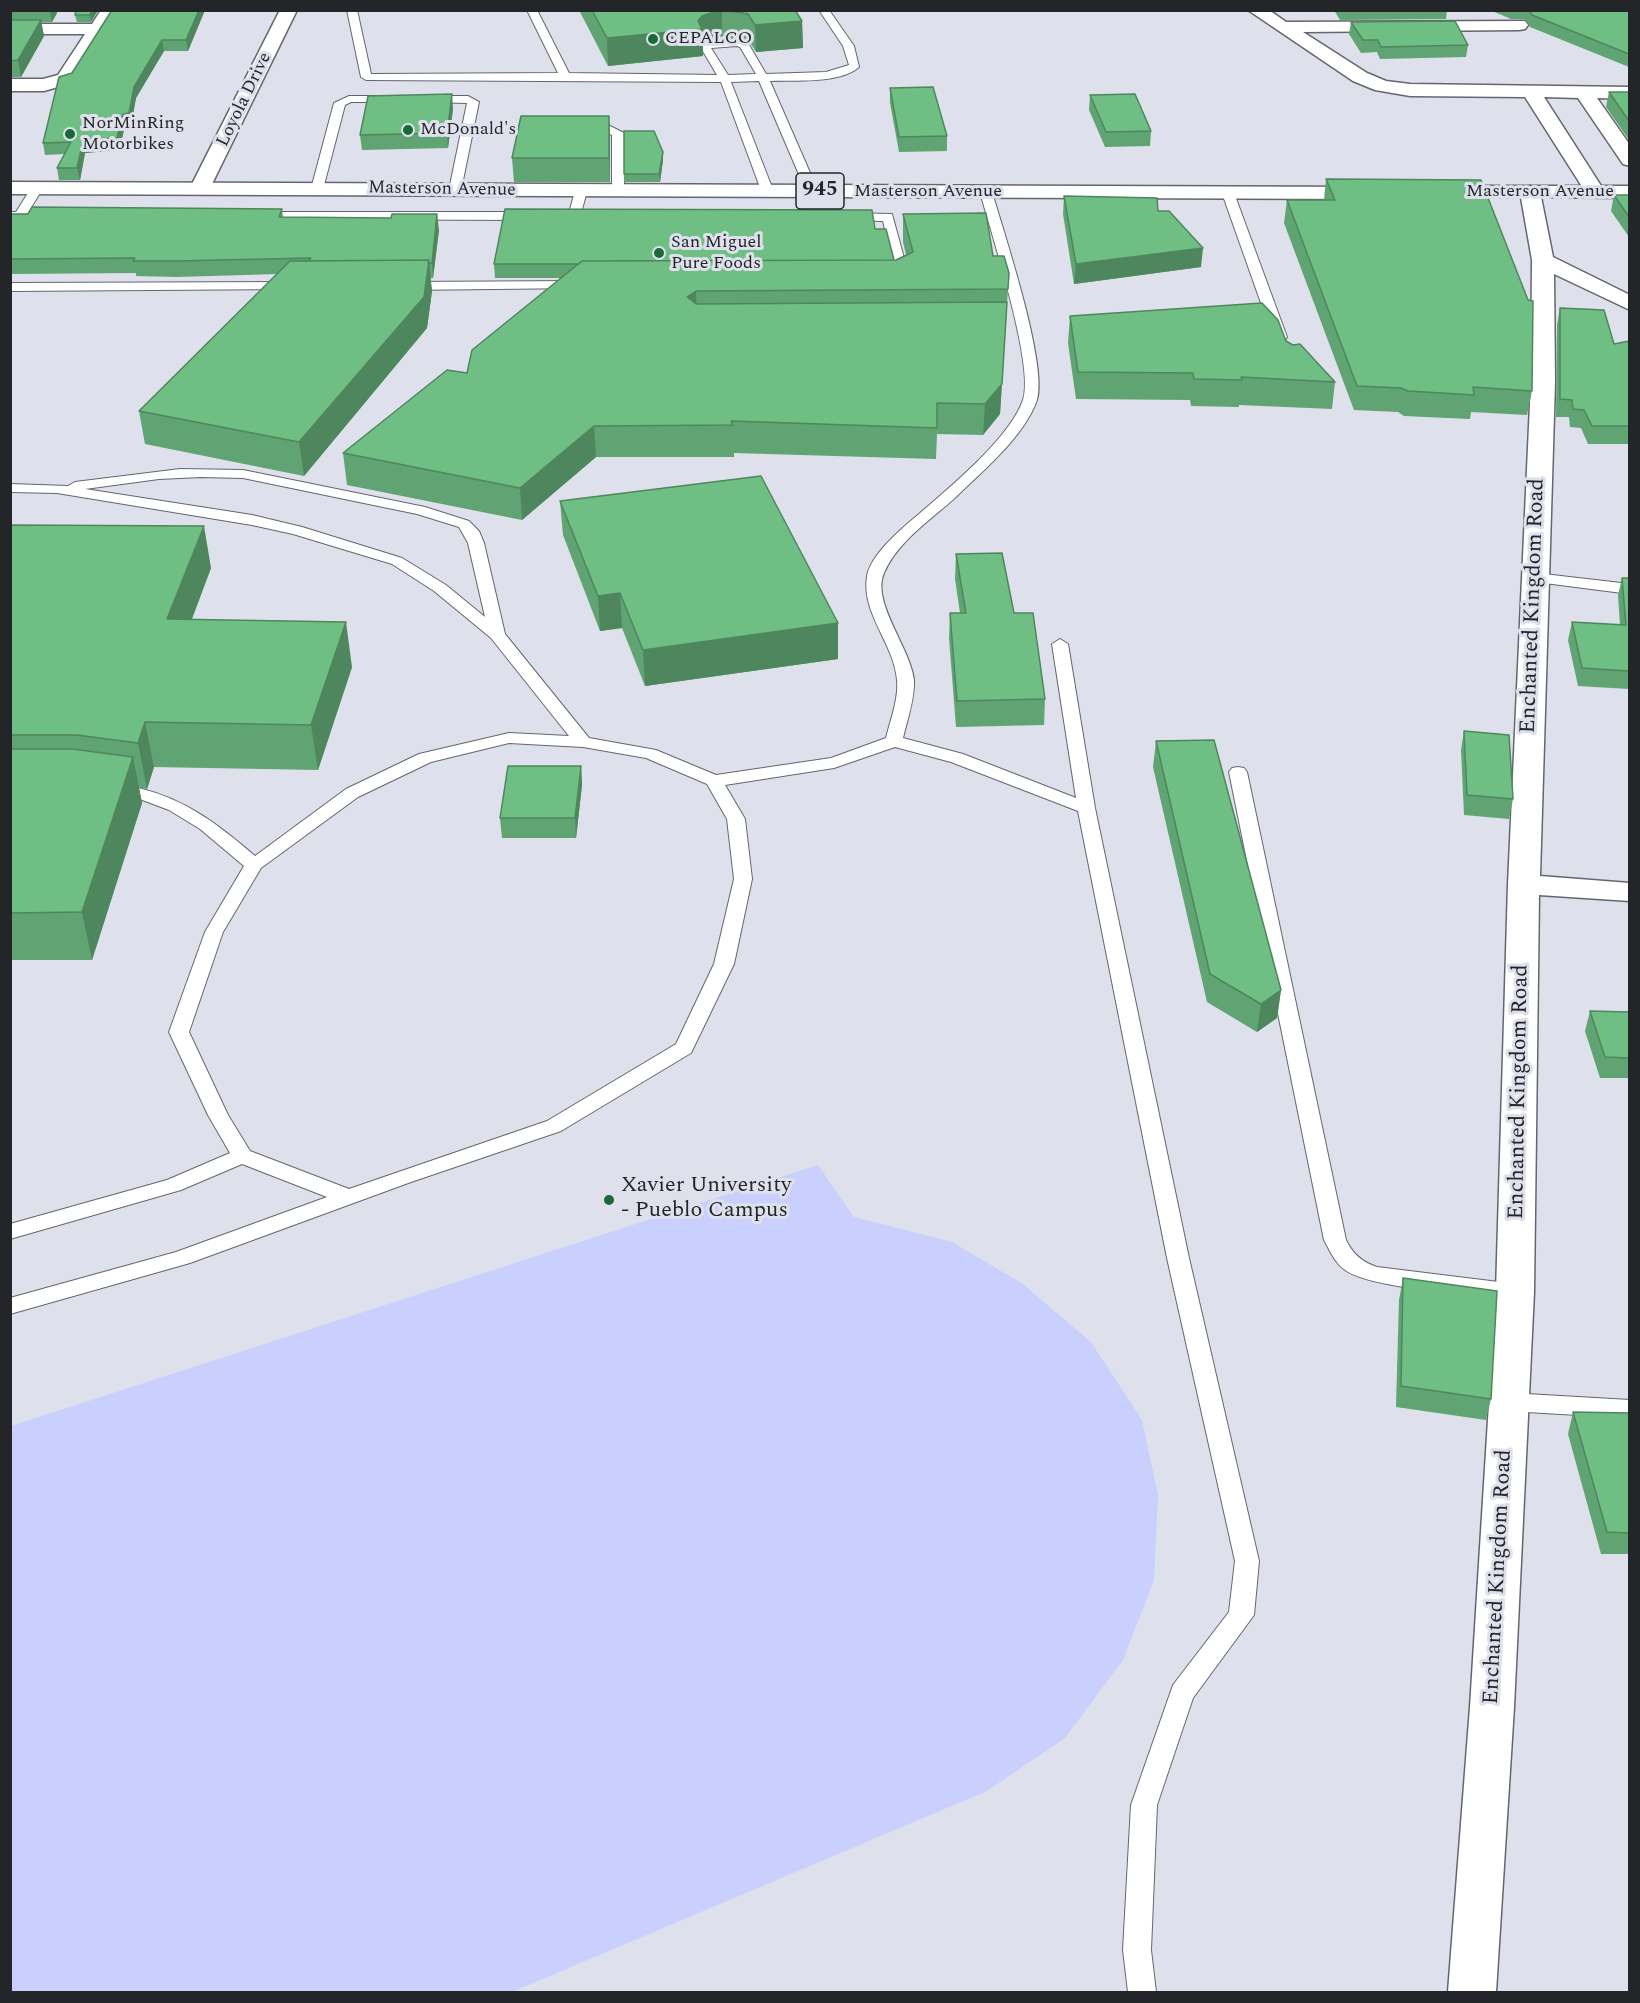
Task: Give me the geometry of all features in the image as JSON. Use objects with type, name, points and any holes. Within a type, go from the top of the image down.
[{"type":"street","points":[[10,85],[44,85],[65,79],[110,10]]},
{"type":"street","name":"Loyola Drive","points":[[200,188],[289,10]]},
{"type":"street","points":[[1256,10],[1360,77],[1382,86],[1410,90],[1629,93]]},
{"type":"street","points":[[1282,27],[1520,25],[1510,10]]},
{"type":"street","points":[[10,29],[97,29]]},
{"type":"street","points":[[1531,92],[1594,192]]},
{"type":"street","points":[[1584,93],[1629,160]]},
{"type":"street","name":"Masterson Avenue","points":[[10,188],[1391,192]]},
{"type":"street","name":"Masterson Avenue","points":[[1426,192],[1629,192]]},
{"type":"street","name":"Enchanted Kingdom Road","points":[[1472,1992],[1515,1292],[1524,884],[1543,382],[1543,260],[1530,192]]},
{"type":"street","points":[[1543,260],[1629,304]]},
{"type":"street","points":[[1524,884],[1629,892]]},
{"type":"lane","points":[[352,10],[366,77],[565,76],[725,79],[818,76],[844,72],[854,67],[855,61],[846,42],[824,10]]},
{"type":"lane","points":[[532,10],[565,76]]},
{"type":"lane","points":[[767,190],[725,79],[708,51],[709,44],[738,43],[744,45],[763,78],[812,191]]},
{"type":"lane","points":[[317,189],[340,103],[349,99],[472,100],[455,190]]},
{"type":"lane","points":[[573,127],[606,127],[618,133],[618,191]]},
{"type":"lane","points":[[21,216],[37,188]]},
{"type":"lane","points":[[574,216],[581,191]]},
{"type":"lane","points":[[894,741],[906,682],[902,662],[876,606],[875,575],[893,544],[944,500],[1004,442],[1029,403],[1033,389],[986,216],[986,192]]},
{"type":"lane","points":[[1228,193],[1283,344]]},
{"type":"lane","points":[[244,216],[538,216]]},
{"type":"lane","points":[[830,217],[894,217],[904,280],[895,284],[883,284]]},
{"type":"lane","points":[[393,286],[596,285]]},
{"type":"lane","points":[[10,287],[309,286]]},
{"type":"lane","points":[[57,489],[155,475],[214,471],[254,476],[431,513],[464,524],[471,531],[477,543],[497,636]]},
{"type":"lane","points":[[10,488],[57,489],[297,530],[397,561],[440,588],[497,636],[583,742]]},
{"type":"lane","points":[[1534,578],[1629,589]]},
{"type":"lane","points":[[1060,644],[1086,808],[1178,1258],[1247,1561],[1241,1615],[1182,1693],[1144,1805],[1137,1950],[1142,1992]]},
{"type":"lane","points":[[348,1197],[242,1156],[218,1115],[179,1032],[214,932],[254,865],[352,793],[425,758],[509,738],[583,742],[650,754],[714,781],[834,763],[894,741],[957,758],[1086,808]]},
{"type":"lane","points":[[1238,772],[1335,1240],[1344,1258],[1356,1269],[1378,1275],[1515,1292]]},
{"type":"lane","points":[[10,1306],[182,1258],[348,1197],[554,1126],[684,1047],[724,964],[743,879],[736,819],[714,781]]},
{"type":"lane","points":[[100,789],[141,792],[165,800],[196,816],[254,865]]},
{"type":"lane","points":[[10,1232],[174,1185],[242,1156]]},
{"type":"lane","points":[[1509,1402],[1629,1408]]},
{"type":"shaded area","points":[[818,1165],[854,1217],[952,1242],[1023,1284],[1091,1342],[1142,1420],[1158,1495],[1154,1580],[1123,1660],[1065,1738],[987,1791],[512,1992],[11,1992],[11,1426]]},
{"type":"building","points":[[76,10],[92,10],[90,15],[75,15]]},
{"type":"building","points":[[112,10],[199,10],[186,40],[162,40],[134,87],[129,113],[123,114],[117,138],[83,141],[77,168],[57,168],[71,142],[43,143],[59,77],[72,73]]},
{"type":"building","points":[[592,10],[720,10],[702,16],[698,21],[702,29],[607,38]]},
{"type":"building","points":[[725,10],[795,10],[802,21],[755,25],[748,14]]},
{"type":"building","points":[[1529,10],[1629,10],[1629,54],[1532,15]]},
{"type":"building","points":[[10,20],[41,20],[18,60],[10,61]]},
{"type":"building","points":[[1455,21],[1468,45],[1381,47],[1378,40],[1363,40],[1351,22]]},
{"type":"building","points":[[933,87],[947,136],[899,137],[890,88]]},
{"type":"building","points":[[1609,92],[1629,92],[1629,121]]},
{"type":"building","points":[[452,94],[447,133],[360,135],[368,96]]},
{"type":"building","points":[[1135,94],[1151,131],[1106,132],[1090,95]]},
{"type":"building","points":[[521,116],[609,116],[609,158],[512,158]]},
{"type":"building","points":[[624,131],[654,131],[663,152],[659,174],[624,174]]},
{"type":"building","points":[[1326,179],[1481,180],[1528,300],[1533,301],[1532,391],[1473,387],[1474,395],[1357,386],[1287,200],[1335,200]]},
{"type":"building","points":[[1614,195],[1629,195],[1629,217]]},
{"type":"building","points":[[1064,196],[1157,198],[1158,211],[1169,211],[1203,248],[1076,264]]},
{"type":"building","points":[[32,207],[282,209],[279,217],[391,218],[392,214],[437,214],[432,263],[428,263],[429,260],[308,261],[311,258],[175,261],[133,261],[135,258],[10,259],[10,214],[28,214]]},
{"type":"building","points":[[505,209],[872,210],[875,229],[886,229],[894,260],[582,261],[579,264],[494,264]]},
{"type":"building","points":[[986,213],[993,256],[1004,256],[1009,273],[1008,289],[696,291],[687,297],[696,304],[1007,302],[1002,384],[985,404],[937,403],[937,428],[731,421],[733,425],[594,426],[520,488],[343,453],[447,370],[467,373],[472,350],[582,261],[896,260],[913,252],[903,214]]},
{"type":"building","points":[[429,260],[424,297],[299,442],[139,411],[290,261]]},
{"type":"building","points":[[1262,303],[1278,320],[1286,341],[1293,345],[1300,344],[1335,382],[1241,377],[1242,380],[1194,379],[1193,373],[1078,372],[1070,316]]},
{"type":"building","points":[[1560,308],[1604,310],[1614,344],[1629,341],[1629,426],[1592,426],[1584,410],[1573,409],[1572,400],[1560,399]]},
{"type":"building","points":[[761,476],[838,623],[643,650],[620,593],[598,596],[560,501]]},
{"type":"building","points":[[10,525],[204,526],[167,619],[346,622],[311,725],[145,722],[138,743],[77,735],[10,735]]},
{"type":"building","points":[[1002,553],[1014,613],[1033,613],[1045,699],[957,701],[950,613],[966,613],[956,554]]},
{"type":"building","points":[[1622,578],[1629,578],[1629,671],[1582,668],[1572,622],[1626,625]]},
{"type":"building","points":[[1464,731],[1509,735],[1513,799],[1467,795]]},
{"type":"building","points":[[1214,740],[1281,990],[1261,1004],[1210,974],[1156,741]]},
{"type":"building","points":[[10,749],[72,749],[133,757],[82,912],[10,913]]},
{"type":"building","points":[[508,766],[581,766],[575,818],[500,818]]},
{"type":"building","points":[[1590,1011],[1629,1012],[1629,1058],[1605,1057]]},
{"type":"building","points":[[1403,1278],[1497,1291],[1491,1399],[1401,1386]]},
{"type":"building","points":[[1573,1412],[1629,1413],[1629,1533],[1607,1532]]},
{"type":"place","name":"CEPALCO","points":[[653,39]]},
{"type":"place","name":"McDonald's","points":[[408,130]]},
{"type":"place","name":"NorMinRing Motorbikes","points":[[70,134]]},
{"type":"place","name":"San Miguel Pure Foods","points":[[659,253]]},
{"type":"place","name":"Xavier University - Pueblo Campus","points":[[609,1200]]}]
